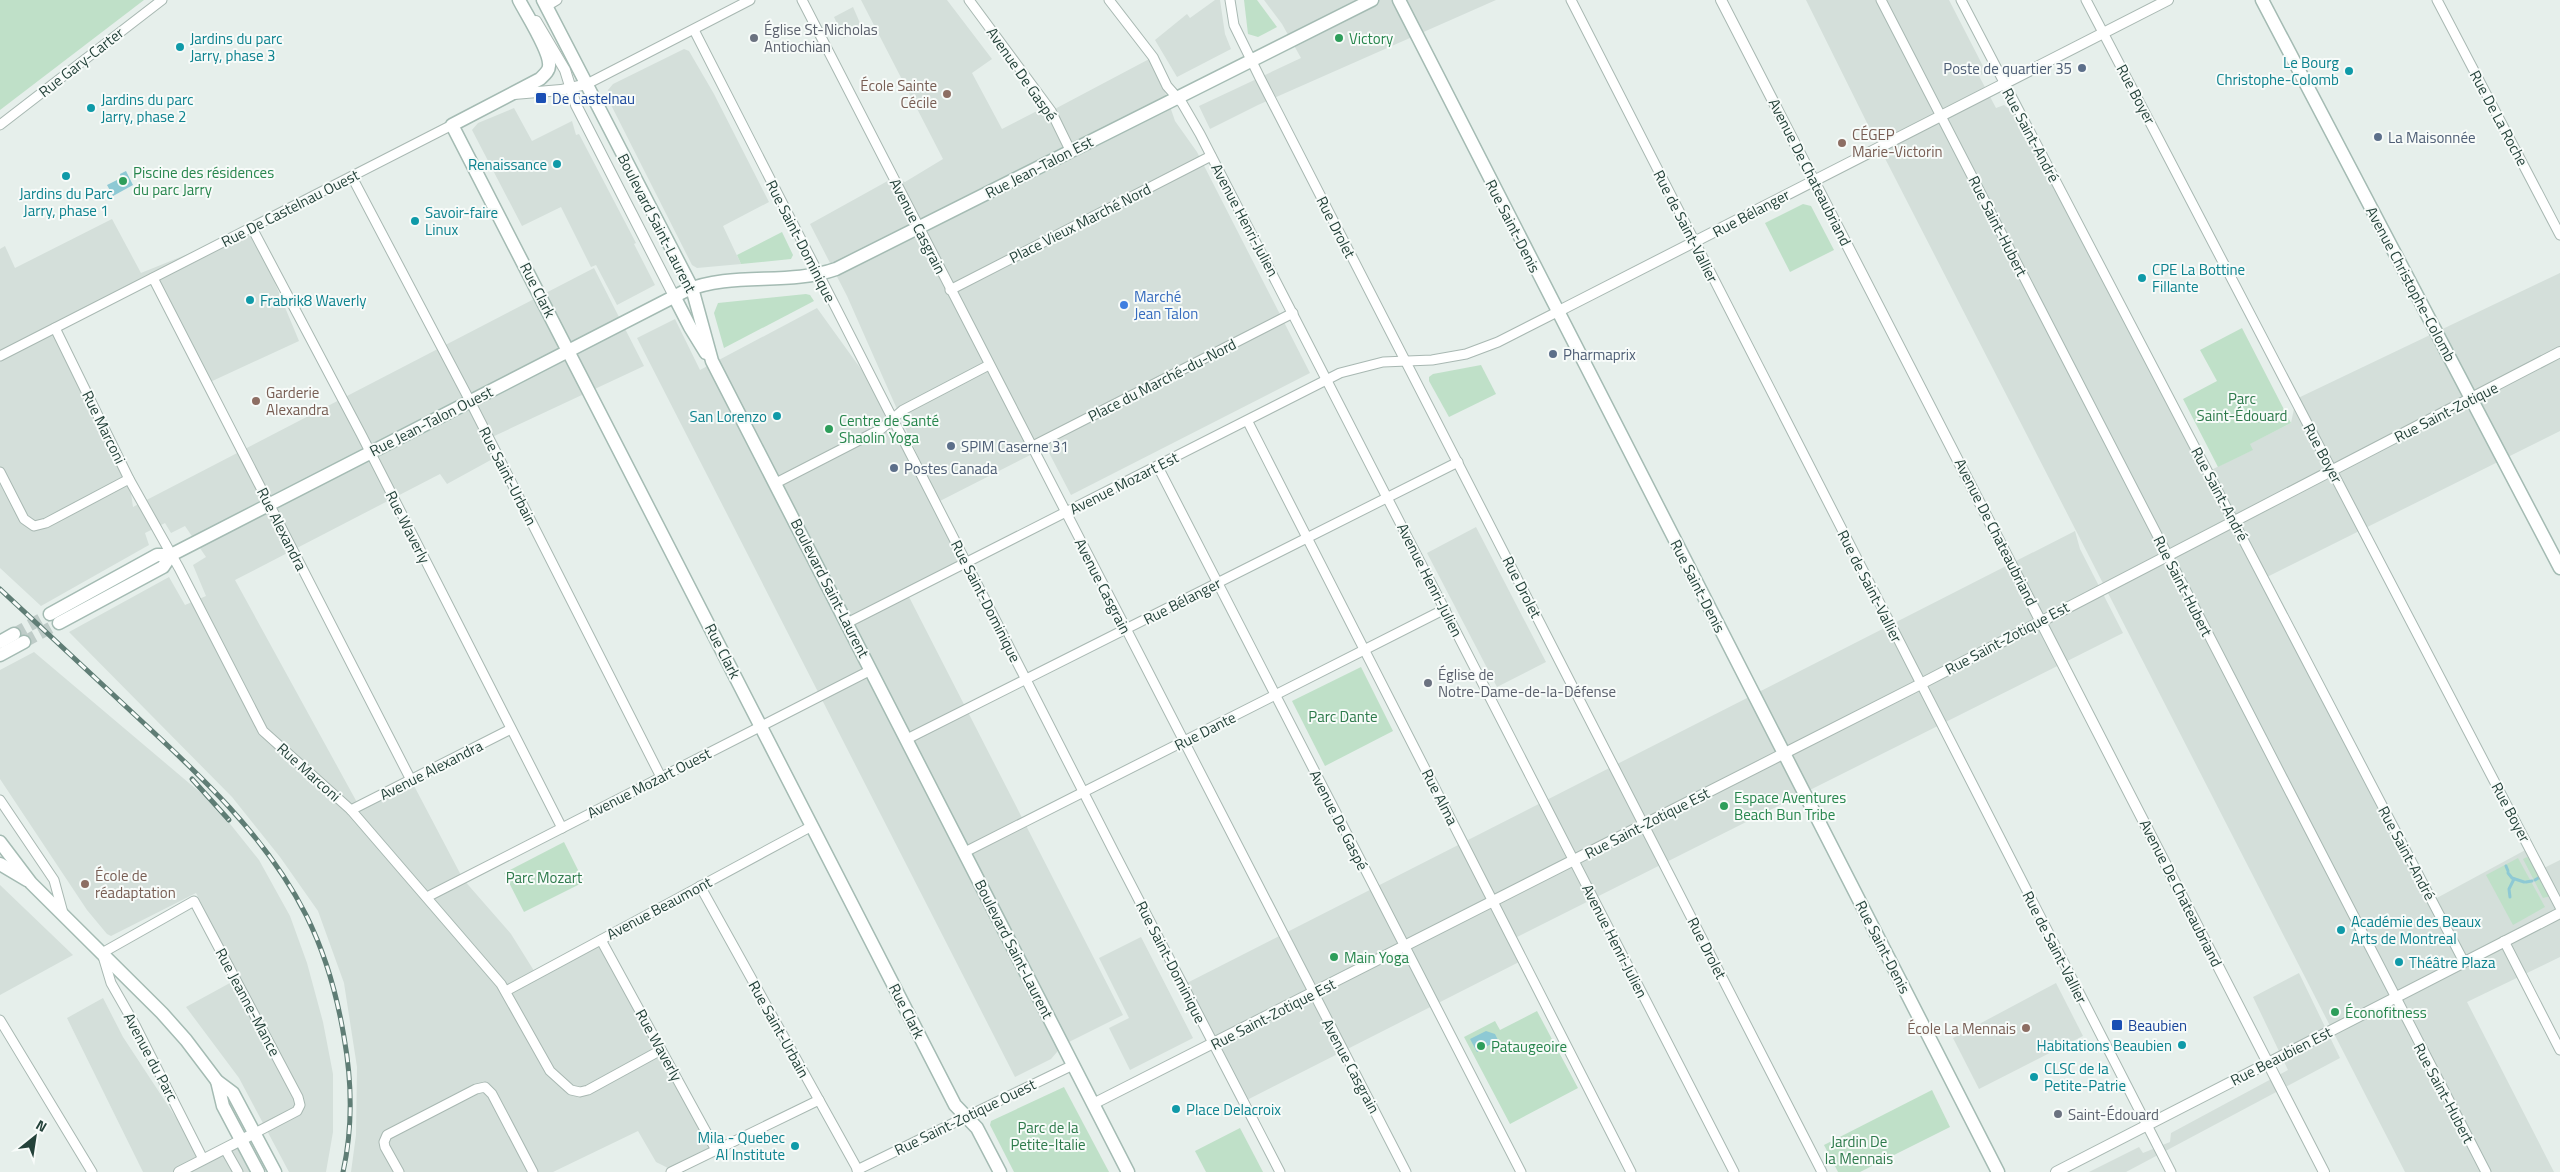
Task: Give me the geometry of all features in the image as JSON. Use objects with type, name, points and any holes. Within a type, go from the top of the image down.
[{"type":"main road","name":"Rue Jean-Talon Est","points":[[692,288],[706,284],[818,274],[836,269],[1372,0]]},
{"type":"main road","name":"Rue Saint-Denis","points":[[1399,0],[1998,1172]]},
{"type":"main road","name":"Avenue Christophe-Colomb","points":[[2262,0],[2560,568]]},
{"type":"main road","name":"Boulevard Saint-Laurent","points":[[549,2],[587,84],[692,288],[712,361],[1128,1172]]},
{"type":"main road","name":"Boulevard Saint-Laurent","points":[[510,94],[540,79],[550,66],[546,52],[521,5]]},
{"type":"main road","name":"Rue De Castelnau Ouest","points":[[452,125],[510,94]]},
{"type":"main road","name":"Rue Clark","points":[[452,125],[955,1105],[977,1128],[1000,1172]]},
{"type":"main road","name":"Rue Jean-Talon Ouest","points":[[55,619],[157,555],[171,555],[692,288]]},
{"type":"main road","points":[[674,296],[690,327],[712,361]]},
{"type":"main road","points":[[0,642],[19,638],[0,655]]},
{"type":"main road","name":"Avenue du Parc","points":[[0,842],[31,883],[176,1028],[216,1082],[232,1093],[275,1172]]},
{"type":"main road","name":"Avenue du Parc","points":[[0,864],[31,883]]},
{"type":"main road","name":"Avenue du Parc","points":[[216,1082],[223,1106],[258,1172]]},
{"type":"street","name":"Rue Gary-Carter","points":[[0,125],[162,0]]},
{"type":"street","points":[[587,84],[750,0]]},
{"type":"street","name":"Avenue Casgrain","points":[[802,0],[1312,994],[1406,1172]]},
{"type":"street","name":"Avenue De Gaspé","points":[[969,0],[1051,111],[1070,152]]},
{"type":"street","name":"Avenue Henri-Julien","points":[[1109,0],[1153,58],[1167,86],[1177,98],[1211,156],[1294,313],[1734,1172]]},
{"type":"street","name":"Rue Drolet","points":[[1230,0],[1232,22],[1822,1172]]},
{"type":"street","name":"Rue de Saint-Vallier","points":[[1571,0],[2171,1172]]},
{"type":"street","name":"Avenue De Chateaubriand","points":[[1721,0],[2324,1172]]},
{"type":"street","name":"Rue Saint-Hubert","points":[[1881,0],[2486,1172]]},
{"type":"street","name":"Rue Saint-André","points":[[1961,0],[2464,962]]},
{"type":"street","name":"Rue Boyer","points":[[2086,0],[2560,907]]},
{"type":"street","name":"Rue Bélanger","points":[[1406,361],[1439,359],[1480,350],[1941,115],[2005,85],[2168,0]]},
{"type":"street","name":"Rue De La Roche","points":[[2437,0],[2560,235]]},
{"type":"street","name":"Boulevard Saint-Laurent","points":[[521,5],[544,32],[565,70],[576,105],[674,296]]},
{"type":"street","name":"Rue Saint-Dominique","points":[[694,30],[1083,792],[1280,1172]]},
{"type":"street","name":"Rue De Castelnau Ouest","points":[[510,94],[572,88],[587,84]]},
{"type":"street","name":"Rue De Castelnau Ouest","points":[[0,356],[452,125]]},
{"type":"street","name":"Place Vieux Marché Nord","points":[[950,290],[1211,156]]},
{"type":"street","name":"Rue Saint-Urbain","points":[[352,176],[470,401],[661,777]]},
{"type":"street","name":"Rue Waverly","points":[[252,228],[370,453],[562,828]]},
{"type":"street","name":"Rue Alexandra","points":[[153,278],[411,780]]},
{"type":"street","name":"Place du Marché-du-Nord","points":[[1031,448],[1294,313]]},
{"type":"street","name":"Rue Marconi","points":[[55,328],[129,479],[263,731],[350,810],[427,898],[506,991],[542,1060],[571,1090],[580,1092],[588,1090],[662,1050]]},
{"type":"street","name":"Rue Saint-Zotique","points":[[2332,471],[2560,352]]},
{"type":"street","name":"Avenue Mozart Est","points":[[847,623],[1248,422],[1327,380],[1369,365],[1406,361]]},
{"type":"street","points":[[776,483],[881,429],[903,410],[989,365]]},
{"type":"street","name":"Rue Alma","points":[[1248,422],[1631,1172]]},
{"type":"street","name":"Rue Bélanger","points":[[907,739],[1458,462]]},
{"type":"street","name":"Avenue De Gaspé","points":[[1158,467],[1521,1172]]},
{"type":"street","name":"Rue Saint-Zotique Est","points":[[1093,1104],[1783,754],[2332,471]]},
{"type":"street","points":[[0,472],[24,519],[34,526],[46,523],[129,479]]},
{"type":"street","name":"Rue Dante","points":[[965,852],[1445,609]]},
{"type":"street","name":"Avenue Mozart Ouest","points":[[427,898],[871,670]]},
{"type":"street","name":"Avenue Alexandra","points":[[350,810],[511,729]]},
{"type":"street","name":"Avenue du Parc","points":[[0,800],[54,880],[63,913]]},
{"type":"street","name":"Avenue Beaumont","points":[[506,991],[812,826]]},
{"type":"street","name":"Rue Saint-Urbain","points":[[700,886],[858,1171]]},
{"type":"street","name":"Rue Jeanne-Mance","points":[[102,953],[194,900],[298,1097],[300,1105],[297,1111],[255,1133]]},
{"type":"street","name":"Rue Beaubien Est","points":[[2056,1172],[2560,913]]},
{"type":"street","name":"Rue Waverly","points":[[601,940],[716,1150]]},
{"type":"street","points":[[2504,941],[2560,1050]]},
{"type":"street","name":"Avenue du Parc","points":[[102,953],[111,983],[135,1025],[203,1160]]},
{"type":"street","points":[[0,1020],[92,1172]]},
{"type":"street","name":"Rue Saint-Zotique Ouest","points":[[858,1171],[1073,1065]]},
{"type":"street","points":[[399,1172],[385,1147],[385,1139],[390,1133],[476,1089],[485,1087],[492,1094],[533,1172]]},
{"type":"street","points":[[671,1172],[819,1100]]},
{"type":"street","points":[[179,1172],[255,1133]]},
{"type":"street","points":[[225,1149],[238,1172]]},
{"type":"shaded area","points":[[861,0],[947,0],[992,59],[972,73],[1002,129],[1035,112],[1051,111],[1153,57],[1175,121],[1197,152],[1310,373],[1071,495],[1046,447],[938,502],[847,296],[810,224],[893,178],[905,182],[943,159]]},
{"type":"shaded area","points":[[1215,0],[1220,0],[1225,34],[1231,49],[1177,77],[1155,40],[1187,14],[1190,18]]},
{"type":"shaded area","points":[[1264,0],[1496,0],[1258,105],[1210,129],[1199,106],[1301,58],[1282,24]]},
{"type":"shaded area","points":[[1806,0],[1949,0],[1986,72],[1979,76],[1996,108],[2004,105],[2023,119],[2209,471],[2252,450],[2249,444],[2291,423],[2296,399],[2560,273],[2560,431],[2265,578],[2435,899],[2529,848],[2540,870],[2560,860],[2560,957],[2467,1002],[2554,1172],[2405,1172],[1873,135]]},
{"type":"shaded area","points":[[853,7],[863,30],[844,38],[834,17]]},
{"type":"shaded area","points":[[684,49],[689,51],[714,94],[769,202],[723,226],[741,264],[697,268],[692,265],[607,97],[608,90],[613,84]]},
{"type":"shaded area","points":[[514,108],[532,141],[572,121],[576,135],[579,134],[636,243],[634,244],[655,285],[617,305],[596,265],[591,267],[561,207],[522,226],[472,130],[478,123]]},
{"type":"shaded area","points":[[112,219],[141,273],[252,228],[299,341],[208,383],[153,278],[55,328],[129,479],[133,507],[594,268],[644,366],[490,438],[498,456],[447,484],[440,474],[235,580],[359,806],[411,780],[463,879],[511,934],[536,974],[601,940],[716,1150],[674,1171],[656,1162],[638,1131],[553,1172],[351,1172],[356,1135],[357,1067],[344,983],[318,911],[280,857],[232,797],[69,632],[169,577],[185,605],[206,596],[193,565],[206,557],[185,526],[171,533],[165,523],[145,533],[149,545],[41,606],[0,568],[0,249],[5,246],[15,268]]},
{"type":"shaded area","points":[[817,308],[889,408],[967,563],[907,593],[1123,1015],[1063,1045],[1051,1059],[1015,1077],[637,338],[675,319],[700,370]]},
{"type":"shaded area","points":[[1476,527],[1546,662],[1497,687],[1427,553]]},
{"type":"shaded area","points":[[2075,531],[2080,549],[2123,633],[1513,939],[1523,960],[1243,1102],[1183,985]]},
{"type":"shaded area","points":[[34,652],[215,805],[259,860],[290,916],[307,963],[323,1022],[333,1074],[333,1132],[326,1172],[289,1172],[239,1078],[186,1007],[239,978],[196,893],[111,936],[107,934],[87,910],[0,779],[0,670]]},
{"type":"shaded area","points":[[0,885],[73,955],[0,995]]},
{"type":"shaded area","points":[[1141,937],[1193,1038],[1130,1070],[1109,1028],[1129,1018],[1099,958]]},
{"type":"shaded area","points":[[2299,973],[2340,1058],[2126,1172],[2089,1172],[2139,1147],[2143,1153],[2170,1142],[2171,1133],[2288,1070],[2253,997]]},
{"type":"shaded area","name":"École La Mennais","points":[[2056,983],[2083,1036],[1979,1089],[1953,1038]]},
{"type":"shaded area","points":[[103,998],[123,1037],[203,1159],[241,1140],[254,1172],[143,1172],[67,1018]]},
{"type":"green space","points":[[0,0],[144,0],[0,110]]},
{"type":"green space","points":[[1244,0],[1257,0],[1277,27],[1258,37],[1248,34]]},
{"type":"green space","points":[[1803,204],[1811,206],[1834,250],[1790,272],[1765,223]]},
{"type":"green space","points":[[782,232],[793,255],[791,259],[741,264],[737,255]]},
{"type":"green space","points":[[810,295],[814,301],[724,348],[714,313],[718,303]]},
{"type":"green space","name":"Parc Saint-Édouard","points":[[2242,328],[2291,423],[2250,444],[2253,450],[2218,467],[2183,399],[2217,381],[2200,350]]},
{"type":"green space","points":[[1481,365],[1496,394],[1449,417],[1429,381],[1429,377],[1433,374]]},
{"type":"green space","name":"Parc Dante","points":[[1361,667],[1393,731],[1325,766],[1292,701]]},
{"type":"green space","name":"Parc Mozart","points":[[564,842],[584,882],[524,912],[504,873]]},
{"type":"green space","points":[[2527,857],[2532,860],[2551,896],[2543,898],[2523,859]]},
{"type":"green space","points":[[2518,858],[2545,907],[2513,925],[2486,875]]},
{"type":"green space","points":[[1537,1011],[1578,1088],[1510,1124],[1464,1037],[1495,1021],[1500,1030]]},
{"type":"green space","name":"Parc de la Petite-Italie","points":[[1064,1087],[1109,1172],[1014,1172],[990,1125],[991,1121]]},
{"type":"green space","name":"Jardin De la Mennais","points":[[1932,1090],[1950,1127],[1860,1172],[1838,1172],[1824,1145]]},
{"type":"green space","points":[[1240,1128],[1263,1172],[1206,1172],[1195,1151]]},
{"type":"water","name":"Piscine des résidences du parc Jarry","points":[[126,171],[133,185],[113,196],[107,185],[121,178],[120,174]]},
{"type":"water","name":"Pataugeoire","points":[[1486,1031],[1495,1034],[1498,1040],[1477,1052],[1470,1039]]},
{"type":"waterway","points":[[2506,866],[2508,871]]},
{"type":"waterway","points":[[2508,873],[2512,878],[2524,882]]},
{"type":"waterway","points":[[2535,880],[2540,877]]},
{"type":"waterway","points":[[2510,897],[2509,889],[2514,879]]},
{"type":"waterway","points":[[2526,882],[2532,881]]},
{"type":"tunnel","points":[[14,634],[50,614]]},
{"type":"tunnel","points":[[24,642],[59,623]]},
{"type":"railway","points":[[0,589],[207,783],[251,833],[290,886],[319,944],[334,990],[341,1021],[347,1054],[350,1088],[350,1121],[343,1172]]},
{"type":"railway","points":[[192,779],[229,820]]},
{"type":"place","name":"Église St-Nicholas Antiochian","points":[[754,38]]},
{"type":"place","name":"Victory","points":[[1339,38]]},
{"type":"place","name":"Jardins du parc Jarry, phase 3","points":[[180,47]]},
{"type":"place","name":"Poste de quartier 35","points":[[2082,68]]},
{"type":"place","name":"Le Bourg Christophe-Colomb","points":[[2349,71]]},
{"type":"place","name":"École Sainte Cécile","points":[[947,94]]},
{"type":"place","name":"De Castelnau","points":[[541,98]]},
{"type":"place","name":"Jardins du parc Jarry, phase 2","points":[[91,108]]},
{"type":"place","name":"La Maisonnée","points":[[2378,137]]},
{"type":"place","name":"CÉGEP Marie-Victorin","points":[[1842,143]]},
{"type":"place","name":"Renaissance","points":[[557,164]]},
{"type":"place","name":"Jardins du Parc Jarry, phase 1","points":[[66,176]]},
{"type":"place","name":"Piscine des résidences du parc Jarry","points":[[123,181]]},
{"type":"place","name":"Savoir-faire Linux","points":[[415,221]]},
{"type":"place","name":"CPE La Bottine Fillante","points":[[2142,278]]},
{"type":"place","name":"Frabrik8 Waverly","points":[[250,300]]},
{"type":"place","name":"Marché Jean Talon","points":[[1124,305]]},
{"type":"place","name":"Pharmaprix","points":[[1553,354]]},
{"type":"place","name":"Garderie Alexandra","points":[[256,401]]},
{"type":"place","name":"San Lorenzo","points":[[777,416]]},
{"type":"place","name":"Centre de Santé Shaolin Yoga","points":[[829,429]]},
{"type":"place","name":"SPIM Caserne 31","points":[[951,446]]},
{"type":"place","name":"Postes Canada","points":[[894,468]]},
{"type":"place","name":"Église de Notre-Dame-de-la-Défense","points":[[1428,683]]},
{"type":"place","name":"Espace Aventures Beach Bun Tribe","points":[[1724,806]]},
{"type":"place","name":"École de réadaptation","points":[[85,884]]},
{"type":"place","name":"Académie des Beaux Arts de Montreal","points":[[2341,930]]},
{"type":"place","name":"Main Yoga","points":[[1334,957]]},
{"type":"place","name":"Théâtre Plaza","points":[[2399,962]]},
{"type":"place","name":"Éconofitness","points":[[2335,1012]]},
{"type":"place","name":"Beaubien","points":[[2117,1025]]},
{"type":"place","name":"École La Mennais","points":[[2026,1028]]},
{"type":"place","name":"Habitations Beaubien","points":[[2182,1045]]},
{"type":"place","name":"Pataugeoire","points":[[1481,1046]]},
{"type":"place","name":"CLSC de la Petite-Patrie","points":[[2034,1077]]},
{"type":"place","name":"Place Delacroix","points":[[1176,1109]]},
{"type":"place","name":"Saint-Édouard","points":[[2058,1114]]},
{"type":"place","name":"Mila - Quebec AI Institute","points":[[795,1146]]}]
